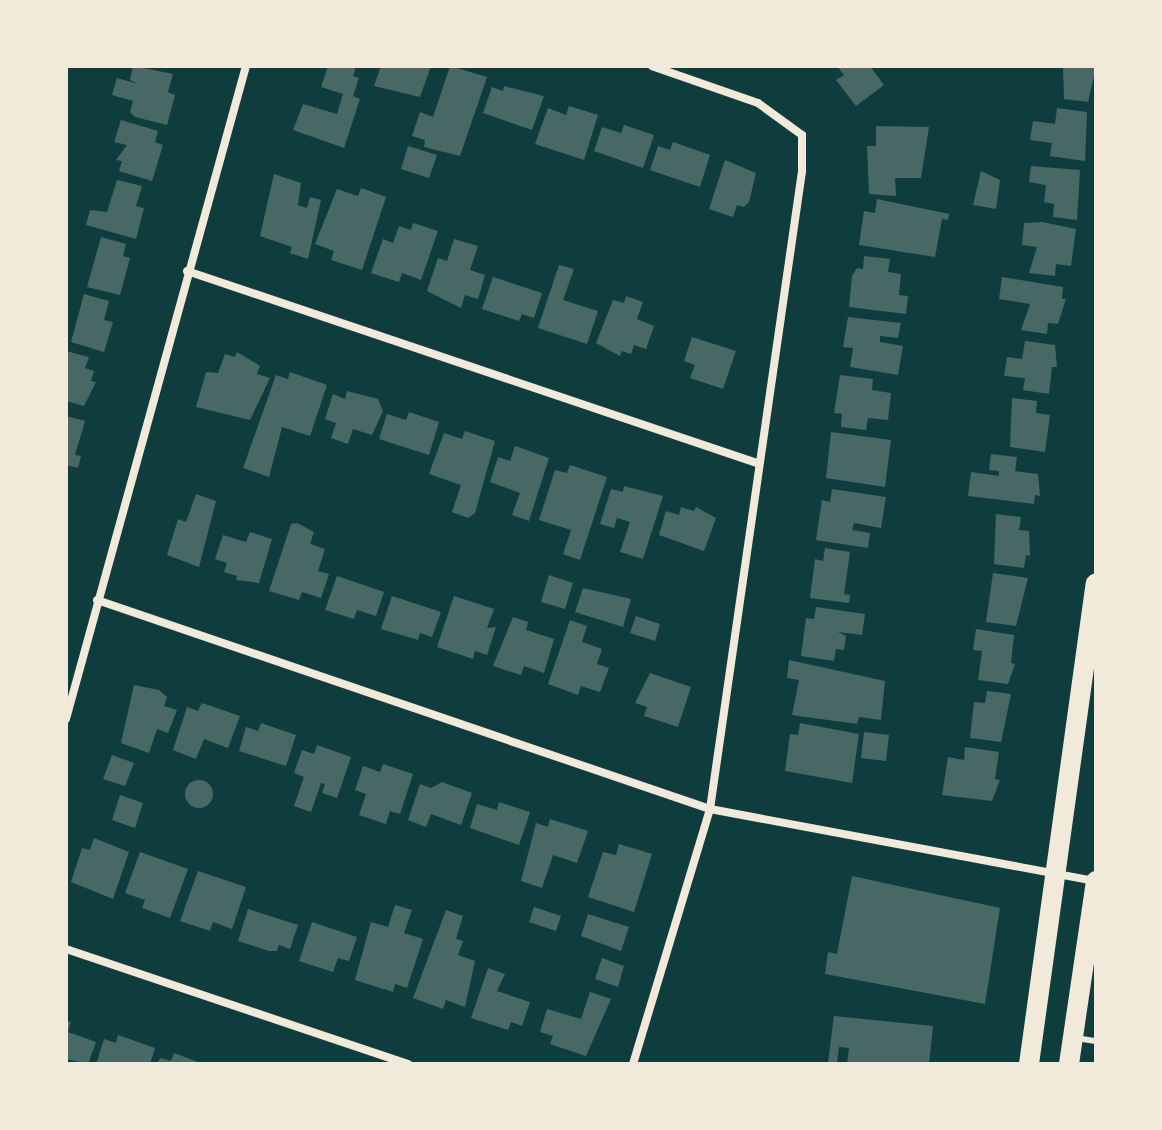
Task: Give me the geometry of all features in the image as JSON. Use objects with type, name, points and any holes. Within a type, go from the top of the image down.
[{"type":"main road","points":[[1029,1064],[1096,584]]},
{"type":"main road","points":[[1069,1064],[1096,881]]},
{"type":"street","points":[[66,719],[187,271],[246,66]]},
{"type":"street","points":[[633,1064],[710,809],[757,463],[802,171],[802,135],[758,103],[652,66]]},
{"type":"street","points":[[187,271],[757,463]]},
{"type":"street","points":[[97,600],[710,809],[1096,881]]},
{"type":"street","points":[[66,949],[408,1064]]},
{"type":"lane","points":[[1073,1037],[1096,1041]]},
{"type":"building","points":[[133,66],[173,74],[168,92],[175,95],[167,125],[135,117],[130,112],[133,101],[112,95],[117,78],[138,84],[130,80]]},
{"type":"building","points":[[328,66],[356,66],[353,76],[359,78],[353,96],[360,99],[344,148],[293,130],[303,104],[337,114],[343,94],[321,87]]},
{"type":"building","points":[[381,66],[431,66],[420,97],[374,86]]},
{"type":"building","points":[[450,66],[487,77],[460,156],[424,147],[425,140],[412,136],[420,112],[433,117]]},
{"type":"building","points":[[837,66],[870,66],[884,85],[856,106],[836,80],[844,75]]},
{"type":"building","points":[[1063,66],[1096,67],[1088,102],[1064,99]]},
{"type":"building","points":[[504,86],[544,96],[532,130],[483,113],[492,87],[503,91]]},
{"type":"building","points":[[569,106],[598,115],[584,160],[535,144],[548,108],[566,115]]},
{"type":"building","points":[[1057,108],[1087,112],[1085,161],[1050,156],[1052,143],[1030,140],[1033,121],[1055,124]]},
{"type":"building","points":[[121,120],[158,131],[155,142],[163,145],[152,181],[119,171],[122,161],[116,160],[127,145],[114,142]]},
{"type":"building","points":[[624,125],[654,135],[643,168],[594,151],[602,127],[621,133]]},
{"type":"building","points":[[876,126],[929,127],[921,178],[895,178],[896,196],[869,194],[867,146],[876,146]]},
{"type":"building","points":[[673,142],[710,155],[700,187],[650,170],[658,146],[670,150]]},
{"type":"building","points":[[408,146],[437,155],[429,178],[401,169]]},
{"type":"building","points":[[725,160],[756,173],[749,202],[744,207],[737,205],[733,217],[709,209]]},
{"type":"building","points":[[1031,166],[1080,170],[1077,220],[1053,217],[1054,204],[1044,202],[1046,185],[1029,182]]},
{"type":"building","points":[[981,171],[1000,180],[996,209],[973,205]]},
{"type":"building","points":[[274,174],[301,183],[298,205],[307,208],[310,197],[321,200],[308,259],[290,253],[292,247],[260,236]]},
{"type":"building","points":[[117,180],[142,186],[136,206],[144,208],[136,239],[86,225],[90,210],[107,212]]},
{"type":"building","points":[[361,188],[386,197],[362,270],[331,260],[334,251],[315,244],[337,189],[358,196]]},
{"type":"building","points":[[877,199],[949,214],[948,220],[942,219],[935,257],[859,245],[864,211],[875,213]]},
{"type":"building","points":[[1042,222],[1076,229],[1071,266],[1056,264],[1055,276],[1029,273],[1037,247],[1022,245],[1024,223]]},
{"type":"building","points":[[413,223],[438,231],[421,280],[402,273],[399,282],[371,273],[383,239],[393,243],[399,226],[411,230]]},
{"type":"building","points":[[101,237],[126,244],[123,256],[130,258],[120,295],[87,287]]},
{"type":"building","points":[[454,239],[478,246],[470,270],[485,275],[478,299],[465,295],[461,308],[427,291],[438,258],[447,261]]},
{"type":"building","points":[[864,256],[890,259],[888,272],[901,274],[899,295],[908,296],[906,314],[849,307],[852,276],[857,268],[863,269]]},
{"type":"building","points":[[559,265],[574,269],[563,300],[598,311],[587,344],[538,328]]},
{"type":"building","points":[[493,277],[542,293],[534,318],[522,314],[519,321],[482,309]]},
{"type":"building","points":[[1002,277],[1063,287],[1062,299],[1066,299],[1058,324],[1048,323],[1047,334],[1021,330],[1030,304],[999,299]]},
{"type":"building","points":[[84,294],[109,301],[104,320],[113,322],[104,352],[71,342]]},
{"type":"building","points":[[626,296],[643,302],[637,319],[654,326],[646,349],[634,345],[631,354],[622,351],[620,356],[596,343],[613,300],[624,303]]},
{"type":"building","points":[[848,317],[901,323],[898,338],[880,336],[880,342],[903,346],[898,375],[850,367],[853,348],[843,347]]},
{"type":"building","points":[[692,337],[736,351],[723,389],[690,378],[695,365],[684,361]]},
{"type":"building","points":[[1025,341],[1055,345],[1057,367],[1052,367],[1049,394],[1023,390],[1025,378],[1004,376],[1007,357],[1022,359]]},
{"type":"building","points":[[66,351],[89,357],[85,368],[94,371],[91,381],[96,382],[84,406],[66,401]]},
{"type":"building","points":[[237,352],[260,366],[257,374],[270,378],[250,420],[196,407],[206,372],[218,373],[225,354],[235,357]]},
{"type":"building","points":[[290,372],[327,385],[310,436],[282,427],[269,477],[243,468],[276,375],[288,379]]},
{"type":"building","points":[[840,375],[873,379],[872,390],[891,393],[888,420],[868,418],[866,430],[841,427],[842,414],[834,413]]},
{"type":"building","points":[[347,391],[378,399],[383,411],[372,435],[353,429],[348,444],[331,438],[336,423],[325,419],[333,394],[345,399]]},
{"type":"building","points":[[1012,398],[1037,401],[1036,413],[1050,415],[1045,452],[1010,447]]},
{"type":"building","points":[[409,412],[439,422],[429,455],[379,439],[387,414],[406,420]]},
{"type":"building","points":[[66,416],[85,421],[75,455],[81,456],[78,468],[66,465]]},
{"type":"building","points":[[465,431],[495,441],[475,513],[468,518],[452,512],[461,485],[429,474],[444,433],[462,439]]},
{"type":"building","points":[[831,432],[891,440],[885,487],[826,478]]},
{"type":"building","points":[[515,446],[549,458],[529,521],[512,515],[520,493],[490,482],[498,457],[510,461]]},
{"type":"building","points":[[991,454],[1017,457],[1015,471],[1038,474],[1040,496],[1035,495],[1034,504],[968,496],[971,472],[999,476],[999,471],[989,470]]},
{"type":"building","points":[[570,465],[607,477],[580,560],[563,554],[571,530],[539,520],[555,470],[567,473]]},
{"type":"building","points":[[624,486],[663,496],[643,559],[620,552],[630,522],[617,518],[614,528],[600,524],[611,489],[623,492]]},
{"type":"building","points":[[832,489],[886,497],[881,528],[854,523],[852,530],[870,533],[868,548],[816,540],[822,500],[830,502]]},
{"type":"building","points":[[196,494],[216,501],[199,567],[167,555],[178,519],[186,522]]},
{"type":"building","points":[[681,507],[694,511],[696,507],[716,518],[704,551],[659,535],[666,511],[679,515]]},
{"type":"building","points":[[996,514],[1021,517],[1019,530],[1029,531],[1030,556],[1026,555],[1024,568],[994,564]]},
{"type":"building","points":[[297,523],[314,532],[310,544],[325,549],[318,571],[329,574],[321,598],[302,592],[299,600],[269,591],[291,524]]},
{"type":"building","points":[[250,532],[272,539],[259,583],[236,580],[237,576],[224,572],[227,563],[215,559],[223,535],[246,542]]},
{"type":"building","points":[[825,548],[850,552],[844,594],[850,595],[849,603],[810,598],[815,559],[823,561]]},
{"type":"building","points":[[993,573],[1028,578],[1016,626],[986,622]]},
{"type":"building","points":[[549,575],[573,583],[565,609],[541,602]]},
{"type":"building","points":[[337,576],[384,592],[376,616],[357,610],[354,619],[325,610]]},
{"type":"building","points":[[583,588],[631,599],[623,627],[575,612]]},
{"type":"building","points":[[392,596],[441,612],[432,637],[420,633],[418,640],[381,629]]},
{"type":"building","points":[[454,596],[494,609],[487,628],[496,627],[487,655],[475,651],[473,659],[437,647]]},
{"type":"building","points":[[816,607],[865,614],[862,635],[838,632],[846,636],[844,650],[836,649],[834,661],[801,656],[806,618],[814,619]]},
{"type":"building","points":[[636,616],[660,624],[655,641],[630,633]]},
{"type":"building","points":[[513,617],[528,622],[526,630],[554,639],[544,673],[524,666],[521,675],[493,666]]},
{"type":"building","points":[[570,620],[587,626],[582,642],[602,649],[597,664],[609,668],[600,692],[581,686],[578,695],[548,684]]},
{"type":"building","points":[[976,629],[1014,635],[1011,663],[1015,664],[1008,684],[978,680],[982,651],[973,650]]},
{"type":"building","points":[[789,660],[885,681],[881,720],[859,717],[857,724],[792,715],[799,680],[787,678]]},
{"type":"building","points":[[650,673],[691,687],[678,727],[644,716],[647,707],[635,703]]},
{"type":"building","points":[[134,685],[159,690],[167,697],[164,706],[177,710],[168,733],[157,729],[149,753],[121,743]]},
{"type":"building","points":[[987,691],[1011,694],[1001,742],[970,738],[974,702],[985,703]]},
{"type":"building","points":[[202,703],[240,716],[228,748],[204,739],[196,759],[173,750],[187,707],[198,711]]},
{"type":"building","points":[[261,723],[296,735],[286,766],[239,751],[246,727],[258,731]]},
{"type":"building","points":[[800,723],[859,734],[852,783],[785,771],[790,734],[798,735]]},
{"type":"building","points":[[864,732],[889,735],[886,761],[861,758]]},
{"type":"building","points":[[317,745],[351,757],[337,798],[322,793],[325,784],[321,783],[311,812],[294,806],[304,777],[294,773],[302,750],[314,754]]},
{"type":"building","points":[[965,747],[999,752],[995,779],[1000,780],[992,801],[942,795],[948,757],[964,760]]},
{"type":"building","points":[[112,755],[134,763],[125,786],[103,779]]},
{"type":"building","points":[[383,764],[413,774],[400,814],[390,811],[386,824],[359,815],[366,794],[355,790],[363,766],[380,772]]},
{"type":"building","points":[[199,780],[209,784],[213,794],[209,804],[199,808],[189,804],[185,794],[189,784]]},
{"type":"building","points":[[442,782],[472,793],[461,825],[431,814],[426,827],[408,820],[420,784],[431,788]]},
{"type":"building","points":[[120,795],[143,803],[135,828],[112,820]]},
{"type":"building","points":[[499,802],[530,812],[519,845],[470,828],[477,804],[497,810]]},
{"type":"building","points":[[550,819],[588,831],[577,863],[553,855],[542,888],[521,881],[536,823],[548,827]]},
{"type":"building","points":[[94,838],[129,852],[113,899],[71,882],[82,848],[90,850]]},
{"type":"building","points":[[619,844],[652,854],[634,912],[588,897],[603,852],[616,855]]},
{"type":"building","points":[[140,852],[188,869],[170,918],[142,908],[145,900],[125,893]]},
{"type":"building","points":[[198,871],[246,887],[232,929],[213,922],[210,931],[180,921]]},
{"type":"building","points":[[852,876],[1000,908],[985,1004],[825,974],[828,952],[837,954]]},
{"type":"building","points":[[395,905],[412,910],[404,933],[423,939],[407,988],[395,984],[393,992],[355,980],[371,922],[388,927]]},
{"type":"building","points":[[534,907],[561,916],[556,931],[529,922]]},
{"type":"building","points":[[248,909],[298,925],[290,949],[279,945],[277,951],[269,951],[238,941]]},
{"type":"building","points":[[446,910],[463,916],[456,939],[463,941],[458,955],[475,961],[465,1007],[446,1000],[443,1009],[413,998]]},
{"type":"building","points":[[588,914],[629,927],[621,951],[581,936]]},
{"type":"building","points":[[312,922],[357,937],[349,961],[338,958],[333,972],[299,961]]},
{"type":"building","points":[[602,958],[624,966],[618,987],[595,979]]},
{"type":"building","points":[[488,968],[505,974],[497,991],[530,1002],[522,1026],[511,1022],[508,1030],[471,1018]]},
{"type":"building","points":[[590,992],[611,999],[586,1056],[550,1044],[553,1036],[540,1032],[547,1009],[581,1019]]},
{"type":"building","points":[[834,1016],[933,1026],[929,1064],[847,1064],[849,1048],[839,1047],[837,1063],[828,1062]]},
{"type":"building","points":[[66,1020],[71,1022],[68,1032],[96,1042],[88,1064],[66,1059]]},
{"type":"building","points":[[118,1035],[155,1048],[150,1064],[96,1064],[104,1039],[116,1043]]},
{"type":"building","points":[[174,1053],[203,1064],[157,1064],[160,1058],[171,1061]]}]
